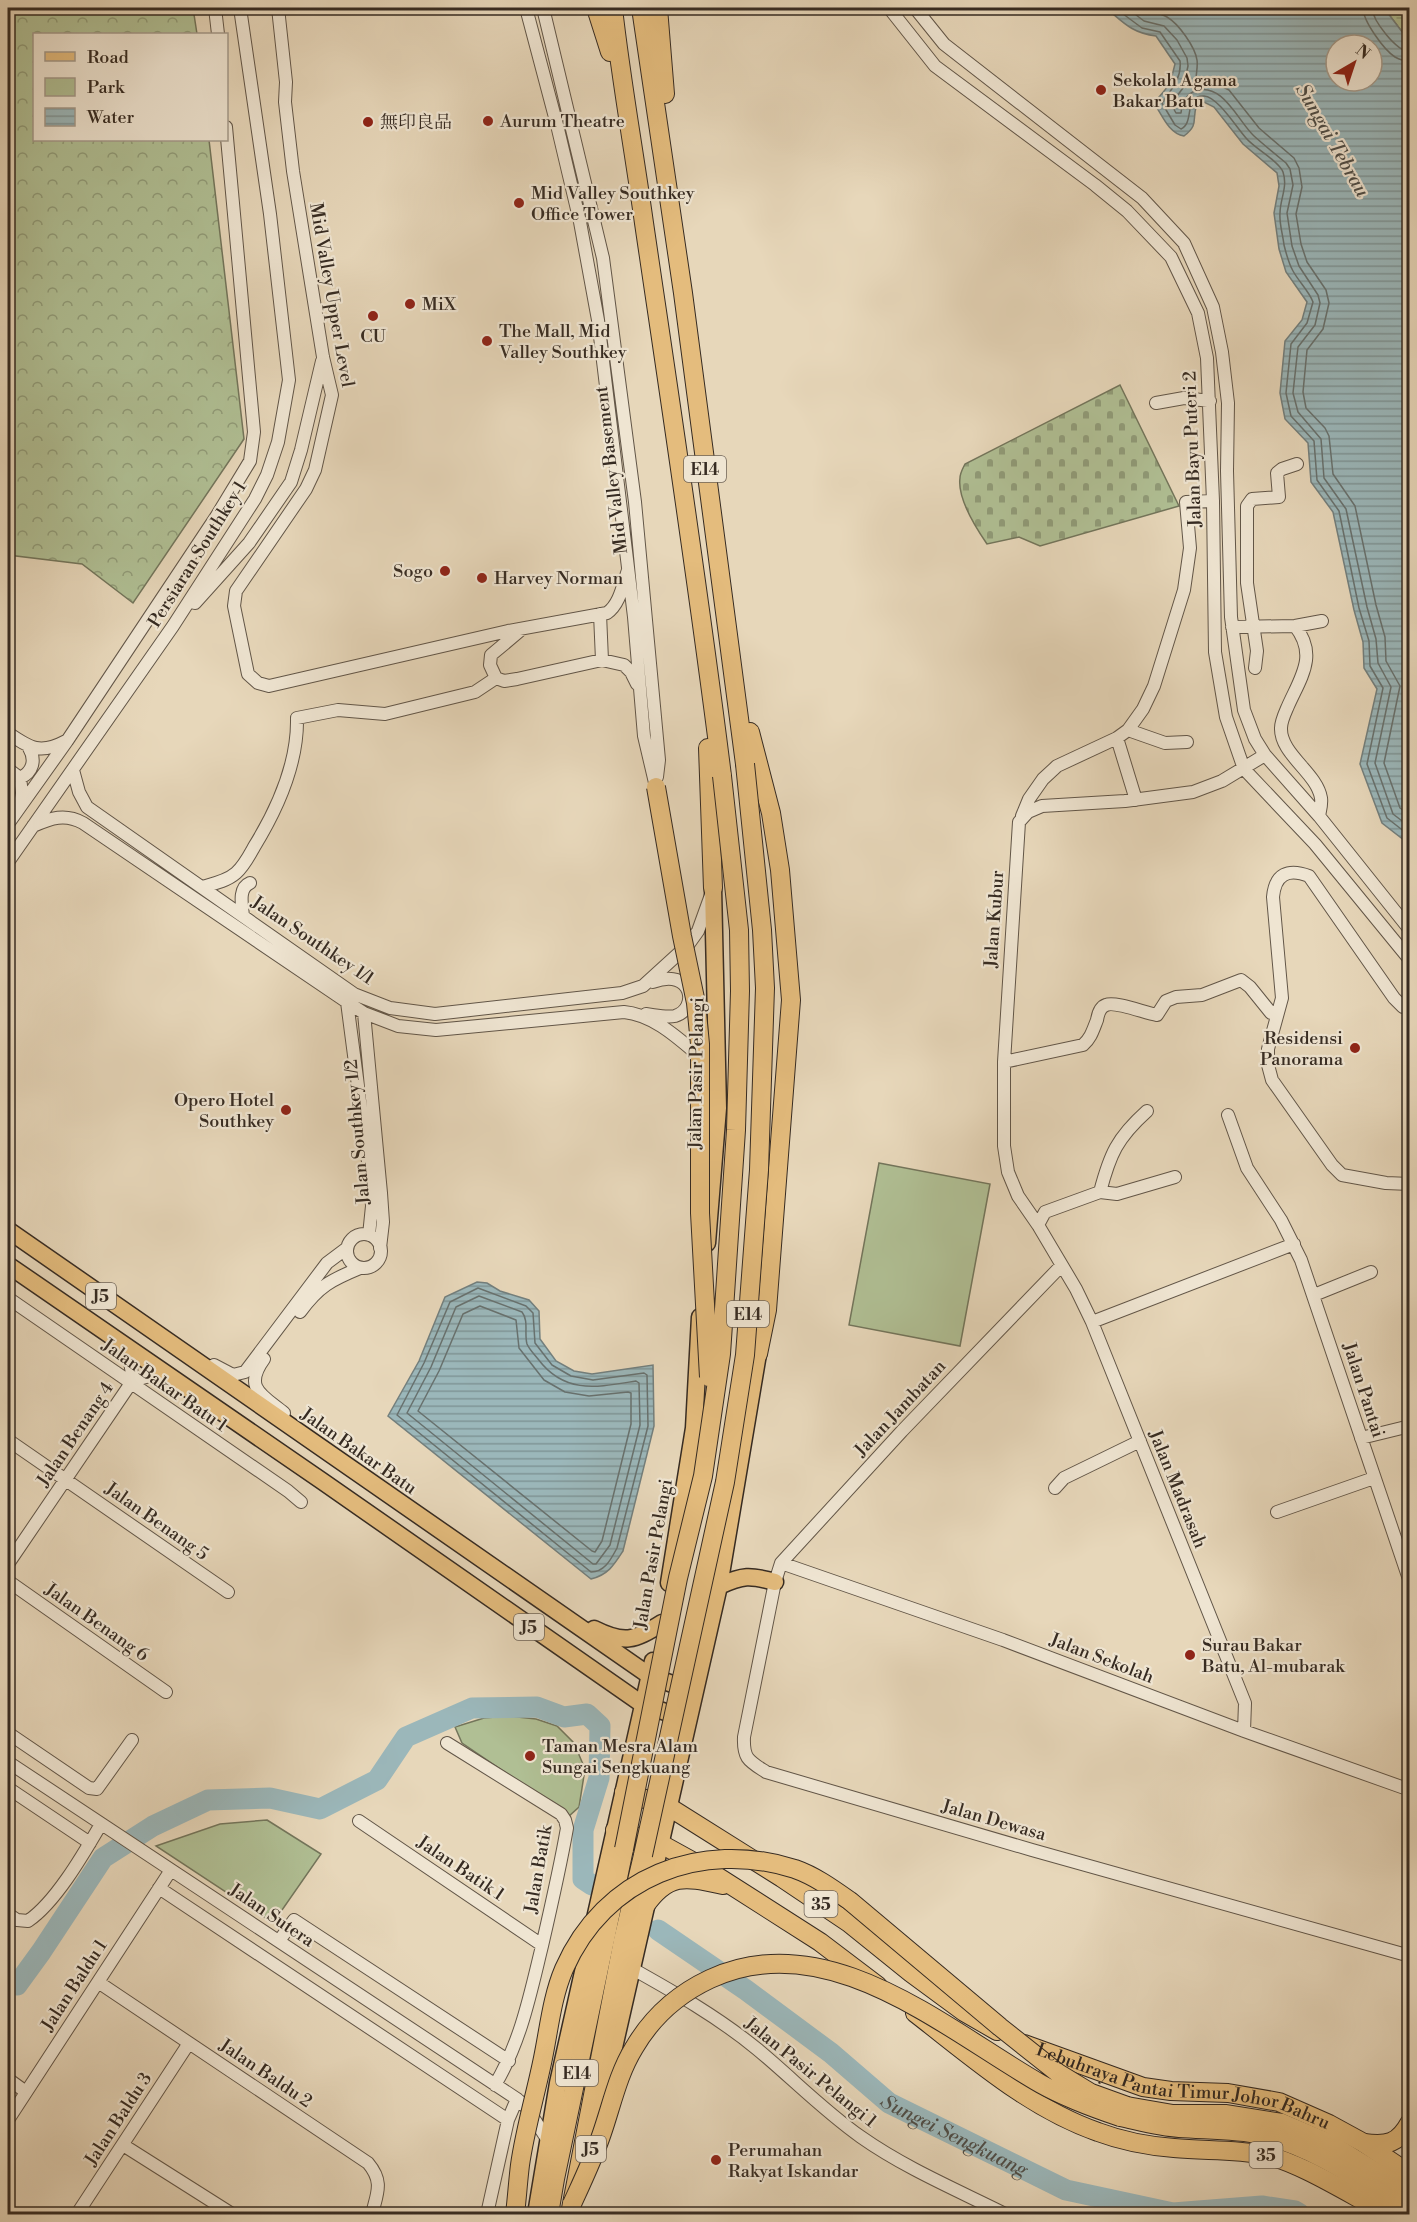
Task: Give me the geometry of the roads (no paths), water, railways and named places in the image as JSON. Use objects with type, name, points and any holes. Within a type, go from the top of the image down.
[{"type":"highway","points":[[596,8],[623,96]]},
{"type":"highway","name":"E14","points":[[549,2214],[678,1578],[703,1476],[721,1353],[735,1154],[740,991],[739,930],[707,656],[641,200],[623,96],[613,8]]},
{"type":"highway","name":"E14","points":[[573,2211],[622,1940],[644,1855],[724,1482],[745,1354],[759,1170],[765,988],[762,930],[745,764],[683,293],[641,8]]},
{"type":"highway","points":[[658,8],[683,293]]},
{"type":"highway","points":[[728,646],[771,813],[780,870],[791,1000],[766,1310],[758,1354]]},
{"type":"highway","points":[[707,656],[713,888]]},
{"type":"highway","points":[[656,787],[696,1003],[699,1044],[700,1213],[712,1414]]},
{"type":"highway","name":"Lebuhraya Pantai Timur Johor Bahru","points":[[624,1792],[669,1807],[782,1878],[849,1923],[910,1973],[964,2012],[1026,2045],[1143,2087],[1171,2091],[1228,2093],[1279,2102],[1329,2124],[1362,2142],[1410,2174]]},
{"type":"highway","name":"35","points":[[615,1830],[661,1844],[737,1888],[837,1954],[1014,2089],[1067,2120],[1131,2142],[1175,2148],[1237,2150],[1268,2156],[1306,2171],[1388,2214]]},
{"type":"highway","points":[[515,2214],[520,2163],[554,2001],[564,1971],[576,1947],[606,1910],[629,1890],[658,1874],[697,1861],[738,1858],[797,1870],[825,1884],[850,1901],[1058,2073],[1124,2111],[1225,2114],[1282,2123],[1329,2144],[1410,2193]]},
{"type":"highway","points":[[645,1906],[661,1886],[675,1880],[702,1880],[737,1888]]},
{"type":"highway","points":[[573,2211],[602,2134],[620,2076],[633,2048],[648,2026],[676,1998],[696,1986],[732,1970],[777,1963],[803,1965],[846,1976],[884,1990],[959,2031],[1042,2085],[1072,2100],[1124,2111],[1176,2128],[1235,2130],[1291,2144],[1335,2166],[1410,2211]]},
{"type":"highway","points":[[1067,2120],[1057,2104],[1058,2084],[1071,2070],[1089,2067]]},
{"type":"highway","points":[[1362,2142],[1384,2145],[1393,2142],[1410,2122]]},
{"type":"main road","name":"Jalan Pasir Pelangi","points":[[536,2214],[558,2083],[662,1623],[694,1428],[697,1348],[711,1208],[718,1073],[713,888]]},
{"type":"main road","name":"Jalan Bakar Batu","points":[[8,1230],[650,1676],[695,1692]]},
{"type":"main road","name":"J5","points":[[8,1265],[642,1704],[689,1720]]},
{"type":"main road","points":[[695,1692],[719,1586],[758,1354]]},
{"type":"main road","points":[[719,1586],[736,1578],[749,1576],[775,1582]]},
{"type":"main road","points":[[553,1608],[619,1639],[635,1638],[662,1623]]},
{"type":"main road","points":[[584,1665],[624,1706],[632,1719],[636,1732]]},
{"type":"main road","name":"J5","points":[[573,2211],[695,1692]]},
{"type":"street","points":[[215,8],[218,33]]},
{"type":"street","name":"Persiaran Southkey 1","points":[[8,862],[173,626],[255,499],[279,442],[289,380],[270,214],[240,8]]},
{"type":"street","name":"Mid Valley Upper Level","points":[[279,8],[286,82],[285,102],[293,171],[323,357],[332,395],[315,470],[306,489],[236,591],[234,606],[248,674],[258,683],[269,686],[523,628],[600,614]]},
{"type":"street","points":[[526,8],[580,222],[598,320],[634,617],[644,736],[656,787]]},
{"type":"street","points":[[543,8],[552,47],[557,125]]},
{"type":"street","name":"Jalan Bayu Puteri 2","points":[[889,8],[935,66],[1095,185],[1127,211],[1171,257],[1198,313],[1207,358],[1213,501],[1215,652],[1226,717],[1244,769],[1315,844],[1410,960]]},
{"type":"street","name":"Jalan Bayu Puteri 2","points":[[915,8],[944,44],[1142,198],[1184,243],[1213,307],[1222,352],[1228,403],[1227,471],[1232,627],[1244,710],[1264,755],[1319,816],[1410,930]]},
{"type":"street","name":"Mid Valley Basement","points":[[552,47],[604,269],[635,502],[659,760],[656,787]]},
{"type":"street","name":"Persiaran Southkey 1","points":[[8,824],[67,741],[216,517],[250,461],[254,432],[227,141]]},
{"type":"street","points":[[173,626],[249,543],[291,482],[323,357]]},
{"type":"street","points":[[1156,403],[1184,398],[1210,401]]},
{"type":"street","points":[[1255,668],[1257,651],[1247,583],[1247,506],[1252,499],[1279,496],[1277,473],[1297,464]]},
{"type":"street","points":[[1019,822],[1029,800],[1043,779],[1057,766],[1117,738],[1128,730],[1143,709],[1154,686],[1184,590],[1190,548],[1186,502],[1213,501]]},
{"type":"street","points":[[602,660],[600,614],[607,613],[613,608],[628,570]]},
{"type":"street","points":[[1232,627],[1295,626],[1322,621]]},
{"type":"street","points":[[1295,626],[1304,637],[1307,647],[1306,664],[1281,725],[1281,736],[1317,786],[1322,799],[1319,816]]},
{"type":"street","name":"Mid Valley Upper Level","points":[[496,678],[490,665],[491,655],[523,628]]},
{"type":"street","points":[[202,887],[236,873],[272,818],[280,801],[297,739],[297,718],[338,710],[385,714],[475,692],[496,678],[504,681],[517,679],[602,660],[624,665],[631,672],[639,687]]},
{"type":"street","points":[[1128,730],[1165,743],[1187,742]]},
{"type":"street","points":[[8,733],[29,748],[32,753],[33,765],[25,776],[20,778]]},
{"type":"street","points":[[1117,738],[1136,800]]},
{"type":"street","points":[[29,748],[55,747],[67,741]]},
{"type":"street","points":[[1019,822],[1028,812],[1042,806],[1136,800],[1193,792],[1222,782],[1264,755]]},
{"type":"street","points":[[8,769],[20,778]]},
{"type":"street","name":"Jalan Southkey 1/1","points":[[32,827],[60,816],[73,817],[83,822],[364,1013],[399,1026],[436,1030],[624,1012],[676,1016],[688,1003],[687,989],[684,983],[676,978],[662,979],[622,993],[435,1014],[390,1008],[354,993],[87,807],[79,792],[73,770]]},
{"type":"street","points":[[19,808],[20,778]]},
{"type":"street","name":"Jalan Kubur","points":[[1019,822],[1004,1062],[1004,1146],[1008,1172],[1018,1196],[1038,1225],[1061,1266]]},
{"type":"street","points":[[1410,1006],[1403,1007],[1394,998],[1309,876],[1298,872],[1287,873],[1279,878],[1274,886],[1273,897],[1282,998],[1268,1049],[1268,1065],[1272,1080],[1332,1165],[1342,1175],[1386,1183],[1410,1184]]},
{"type":"street","points":[[243,916],[243,889],[250,883]]},
{"type":"street","name":"Jalan Southkey 1/1","points":[[644,986],[688,945],[698,931],[713,888]]},
{"type":"street","points":[[1004,1062],[1083,1045],[1093,1031],[1100,1010],[1107,1004],[1116,1004],[1157,1015],[1166,1001],[1176,997],[1202,995],[1241,980],[1250,987],[1270,1013]]},
{"type":"street","name":"Jalan Southkey 1/2","points":[[347,1002],[370,1177],[372,1206],[369,1235]]},
{"type":"street","name":"Jalan Southkey 1/2","points":[[364,1013],[383,1222],[380,1248]]},
{"type":"street","points":[[636,1013],[660,1026],[718,1073]]},
{"type":"street","points":[[1100,1192],[1106,1170],[1123,1134],[1147,1112]]},
{"type":"street","name":"Jalan Pantai","points":[[1228,1115],[1247,1168],[1294,1244],[1314,1294],[1410,1582]]},
{"type":"street","points":[[1038,1225],[1045,1212],[1100,1192],[1117,1194],[1175,1177]]},
{"type":"street","points":[[165,1341],[186,1348],[233,1375],[240,1375],[256,1358],[327,1263],[347,1248],[351,1239],[357,1235],[369,1235],[376,1239],[380,1248],[380,1257],[376,1263],[326,1283],[316,1292],[257,1369],[253,1381],[255,1386],[264,1397],[288,1416],[303,1436]]},
{"type":"street","points":[[1092,1322],[1294,1244]]},
{"type":"street","points":[[347,1248],[348,1258],[360,1268]]},
{"type":"street","name":"Jalan Madrasah","points":[[1061,1266],[1076,1289],[1092,1322],[1245,1703],[1244,1731]]},
{"type":"street","name":"Jalan Jambatan","points":[[775,1582],[781,1563],[910,1423],[1061,1266]]},
{"type":"street","points":[[1314,1294],[1371,1272]]},
{"type":"street","name":"Jalan Bakar Batu 1","points":[[8,1298],[301,1502]]},
{"type":"street","name":"Jalan Benang 4","points":[[8,1564],[131,1383],[133,1373],[122,1345]]},
{"type":"street","name":"Jalan Benang 4","points":[[131,1383],[140,1378],[156,1375],[175,1380]]},
{"type":"street","points":[[1361,1438],[1410,1426]]},
{"type":"street","name":"Jalan Benang 5","points":[[8,1440],[228,1592]]},
{"type":"street","points":[[1055,1488],[1064,1478],[1140,1441]]},
{"type":"street","points":[[1277,1512],[1374,1478]]},
{"type":"street","name":"Jalan Sekolah","points":[[781,1563],[1003,1640],[1244,1731],[1410,1790]]},
{"type":"street","name":"Jalan Benang 6","points":[[8,1581],[166,1692]]},
{"type":"street","name":"Jalan Dewasa","points":[[775,1582],[744,1737],[744,1752],[750,1762],[766,1772],[1032,1850],[1410,1956]]},
{"type":"street","points":[[8,1733],[89,1788],[97,1789],[132,1740]]},
{"type":"street","name":"Jalan Batik","points":[[447,1743],[561,1814],[566,1820],[567,1828],[528,2008],[509,2061],[495,2085]]},
{"type":"street","name":"Jalan Sutera","points":[[8,1762],[517,2099],[533,2116],[547,2139]]},
{"type":"street","points":[[8,1788],[90,1843]]},
{"type":"street","name":"Jalan Batik 1","points":[[359,1821],[542,1945]]},
{"type":"street","points":[[8,1914],[17,1920],[28,1921],[39,1914],[102,1824]]},
{"type":"street","name":"Jalan Baldu 1","points":[[8,2120],[171,1870]]},
{"type":"street","points":[[159,1888],[508,2120]]},
{"type":"street","points":[[279,1941],[294,1920],[509,2061]]},
{"type":"street","name":"Jalan Pasir Pelangi 1","points":[[633,1960],[756,2048],[818,2104],[863,2138],[934,2179],[1005,2214]]},
{"type":"street","name":"Jalan Baldu 2","points":[[98,1982],[369,2163],[376,2171],[379,2182],[372,2214]]},
{"type":"street","points":[[332,2003],[344,1984]]},
{"type":"street","name":"Jalan Baldu 3","points":[[77,2214],[189,2043]]},
{"type":"street","points":[[8,2079],[26,2092]]},
{"type":"street","points":[[487,2214],[508,2120],[517,2099],[540,2095],[558,2083]]},
{"type":"street","points":[[123,2145],[232,2214]]},
{"type":"water","name":"Sungai Tebrau","points":[[1106,8],[1384,8],[1409,41],[1409,844],[1382,823],[1360,764],[1377,689],[1364,668],[1363,642],[1333,512],[1311,482],[1308,443],[1285,419],[1280,393],[1285,341],[1302,320],[1307,302],[1286,272],[1279,249],[1274,213],[1279,186],[1277,173],[1243,144],[1214,107],[1204,102],[1197,105],[1194,125],[1189,132],[1184,136],[1174,132],[1154,103],[1170,84],[1175,64],[1156,36],[1134,30]]},
{"type":"water","points":[[477,1282],[487,1283],[500,1291],[529,1300],[539,1311],[540,1339],[556,1361],[574,1371],[592,1374],[653,1365],[654,1426],[623,1551],[610,1569],[602,1575],[591,1579],[388,1416],[419,1361],[445,1297]]},
{"type":"waterway","name":"Sungei Sengkuang","points":[[8,1984],[17,1985],[103,1858],[153,1826],[208,1800],[270,1798],[320,1809],[377,1780],[406,1737],[472,1708],[537,1707],[564,1717],[587,1714],[600,1726],[599,1778],[583,1830],[583,1879],[592,1885]]},
{"type":"waterway","name":"Sungei Sengkuang","points":[[658,1930],[746,1990],[831,2053],[889,2103],[1066,2190],[1173,2213],[1262,2206],[1295,2211],[1300,2214]]},
{"type":"place","name":"Sekolah Agama Bakar Batu","points":[[1101,90]]},
{"type":"place","name":"Aurum Theatre","points":[[488,121]]},
{"type":"place","name":"無印良品","points":[[368,122]]},
{"type":"place","name":"Mid Valley Southkey Office Tower","points":[[519,203]]},
{"type":"place","name":"MiX","points":[[410,304]]},
{"type":"place","name":"CU","points":[[373,316]]},
{"type":"place","name":"The Mall, Mid Valley Southkey","points":[[487,341]]},
{"type":"place","name":"Sogo","points":[[445,571]]},
{"type":"place","name":"Harvey Norman","points":[[482,578]]},
{"type":"place","name":"Residensi Panorama","points":[[1355,1048]]},
{"type":"place","name":"Opero Hotel Southkey","points":[[286,1110]]},
{"type":"place","name":"Surau Bakar Batu, Al-mubarak","points":[[1190,1655]]},
{"type":"place","name":"Taman Mesra Alam Sungai Sengkuang","points":[[530,1756]]},
{"type":"place","name":"Perumahan Rakyat Iskandar","points":[[716,2160]]}]
